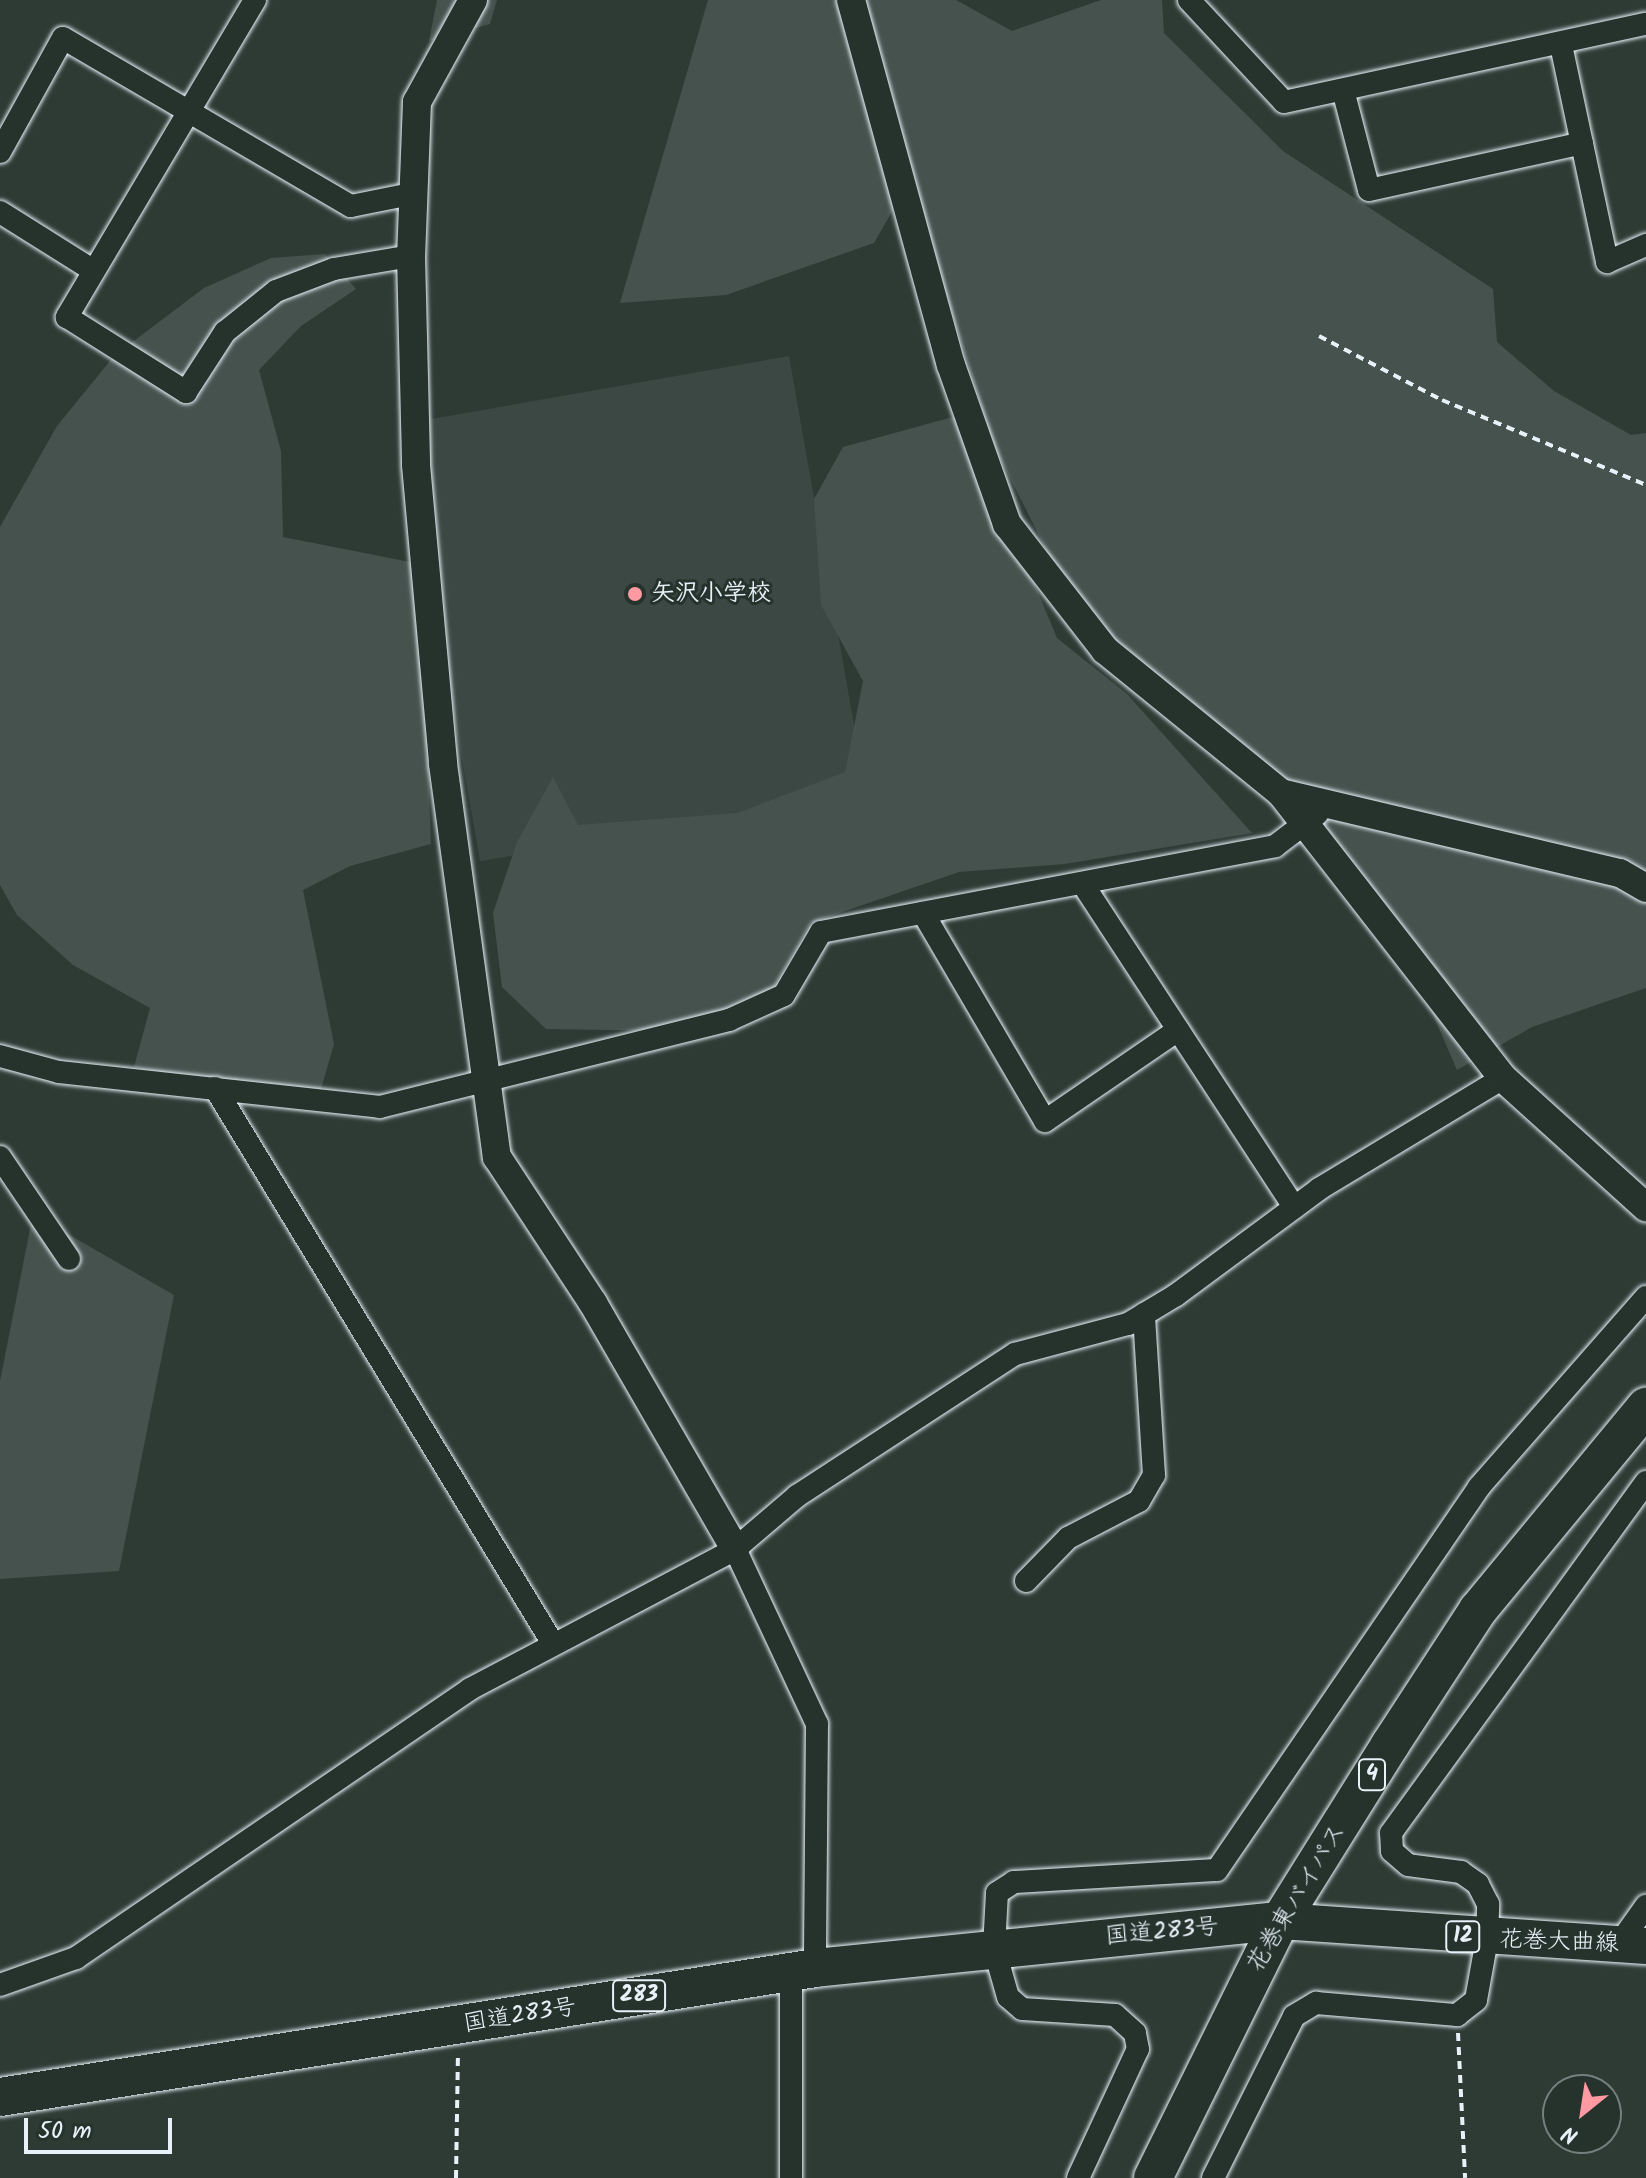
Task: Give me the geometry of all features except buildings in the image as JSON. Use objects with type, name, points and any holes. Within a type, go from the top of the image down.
[{"type":"highway","name":"花巻東バイパス","points":[[1153,2178],[1280,1921],[1478,1610],[1646,1407]]},
{"type":"highway","name":"国道283号","points":[[0,2097],[803,1970],[1280,1921]]},
{"type":"main road","name":"花巻大曲線","points":[[1280,1921],[1487,1939],[1632,1945]]},
{"type":"street","points":[[255,0],[190,112],[91,269],[67,317],[186,392],[225,332],[276,291],[334,269],[411,256]]},
{"type":"street","points":[[473,0],[417,102],[411,194],[411,256],[423,544],[485,1076],[497,1157],[510,1186],[593,1303],[735,1549],[817,1724],[791,2178]]},
{"type":"street","points":[[851,0],[951,365],[1007,524],[1105,650],[1281,793],[1317,815],[1620,873],[1646,888]]},
{"type":"street","points":[[1189,0],[1284,102],[1561,45],[1646,24]]},
{"type":"street","points":[[0,152],[63,38],[351,206],[411,194]]},
{"type":"street","points":[[1561,45],[1607,262],[1646,245]]},
{"type":"street","points":[[1343,90],[1369,190],[1582,143]]},
{"type":"street","points":[[0,212],[91,269]]},
{"type":"street","points":[[0,1056],[59,1072],[380,1107],[485,1076],[729,1020],[784,995],[821,932],[1084,886],[1275,846],[1317,815]]},
{"type":"street","points":[[1317,815],[1503,1078],[1646,1207]]},
{"type":"street","points":[[1084,886],[1294,1207]]},
{"type":"street","points":[[923,913],[1045,1121],[1178,1030]]},
{"type":"street","points":[[0,1985],[76,1958],[470,1689],[552,1642],[735,1549],[797,1496],[1015,1354],[1144,1314],[1294,1207],[1503,1078]]},
{"type":"street","points":[[215,1088],[552,1642]]},
{"type":"street","points":[[0,1157],[69,1259]]},
{"type":"street","points":[[1078,2178],[1138,2049],[1135,2033],[1115,2015],[1022,2009],[1008,1997],[994,1948],[991,1908],[997,1893],[1014,1882],[1217,1870],[1479,1487],[1646,1297]]},
{"type":"street","points":[[1026,1581],[1068,1538],[1139,1501],[1154,1475],[1144,1314]]},
{"type":"street","points":[[1213,2178],[1294,2016],[1316,2003],[1457,2015],[1476,2000],[1487,1939],[1488,1904],[1478,1884],[1461,1872],[1408,1865],[1392,1851],[1391,1833],[1646,1482]]},
{"type":"street","points":[[1632,1945],[1646,1906]]},
{"type":"path","points":[[1319,336],[1442,400],[1646,485]]},
{"type":"path","points":[[1457,2015],[1465,2178]]},
{"type":"path","points":[[456,2178],[458,2026]]},
{"type":"shaded area","points":[[437,0],[497,0],[490,24],[429,41]]},
{"type":"shaded area","points":[[708,0],[956,0],[1012,31],[1101,0],[1162,0],[1164,33],[1283,151],[1493,289],[1497,342],[1554,391],[1631,435],[1646,433],[1646,988],[1532,1027],[1457,1070],[1398,934],[1067,591],[995,448],[910,180],[874,243],[726,295],[620,303]]},
{"type":"shaded area","points":[[325,254],[356,289],[301,326],[259,370],[281,451],[283,537],[420,564],[431,844],[350,866],[303,890],[334,1044],[317,1103],[134,1067],[150,1008],[73,965],[17,915],[0,885],[0,527],[57,426],[114,356],[204,288],[271,258]]},
{"type":"shaded area","name":"矢沢小学校","points":[[789,356],[866,793],[480,861],[403,424]]},
{"type":"shaded area","points":[[964,414],[1057,638],[1127,694],[1252,833],[1065,864],[959,872],[810,923],[766,1001],[731,1032],[546,1029],[502,987],[493,913],[517,842],[553,777],[578,825],[737,813],[845,772],[863,681],[821,605],[814,499],[843,447]]},
{"type":"shaded area","points":[[33,1214],[174,1295],[119,1571],[0,1579],[0,1381]]},
{"type":"place","name":"矢沢小学校","points":[[635,594]]}]
